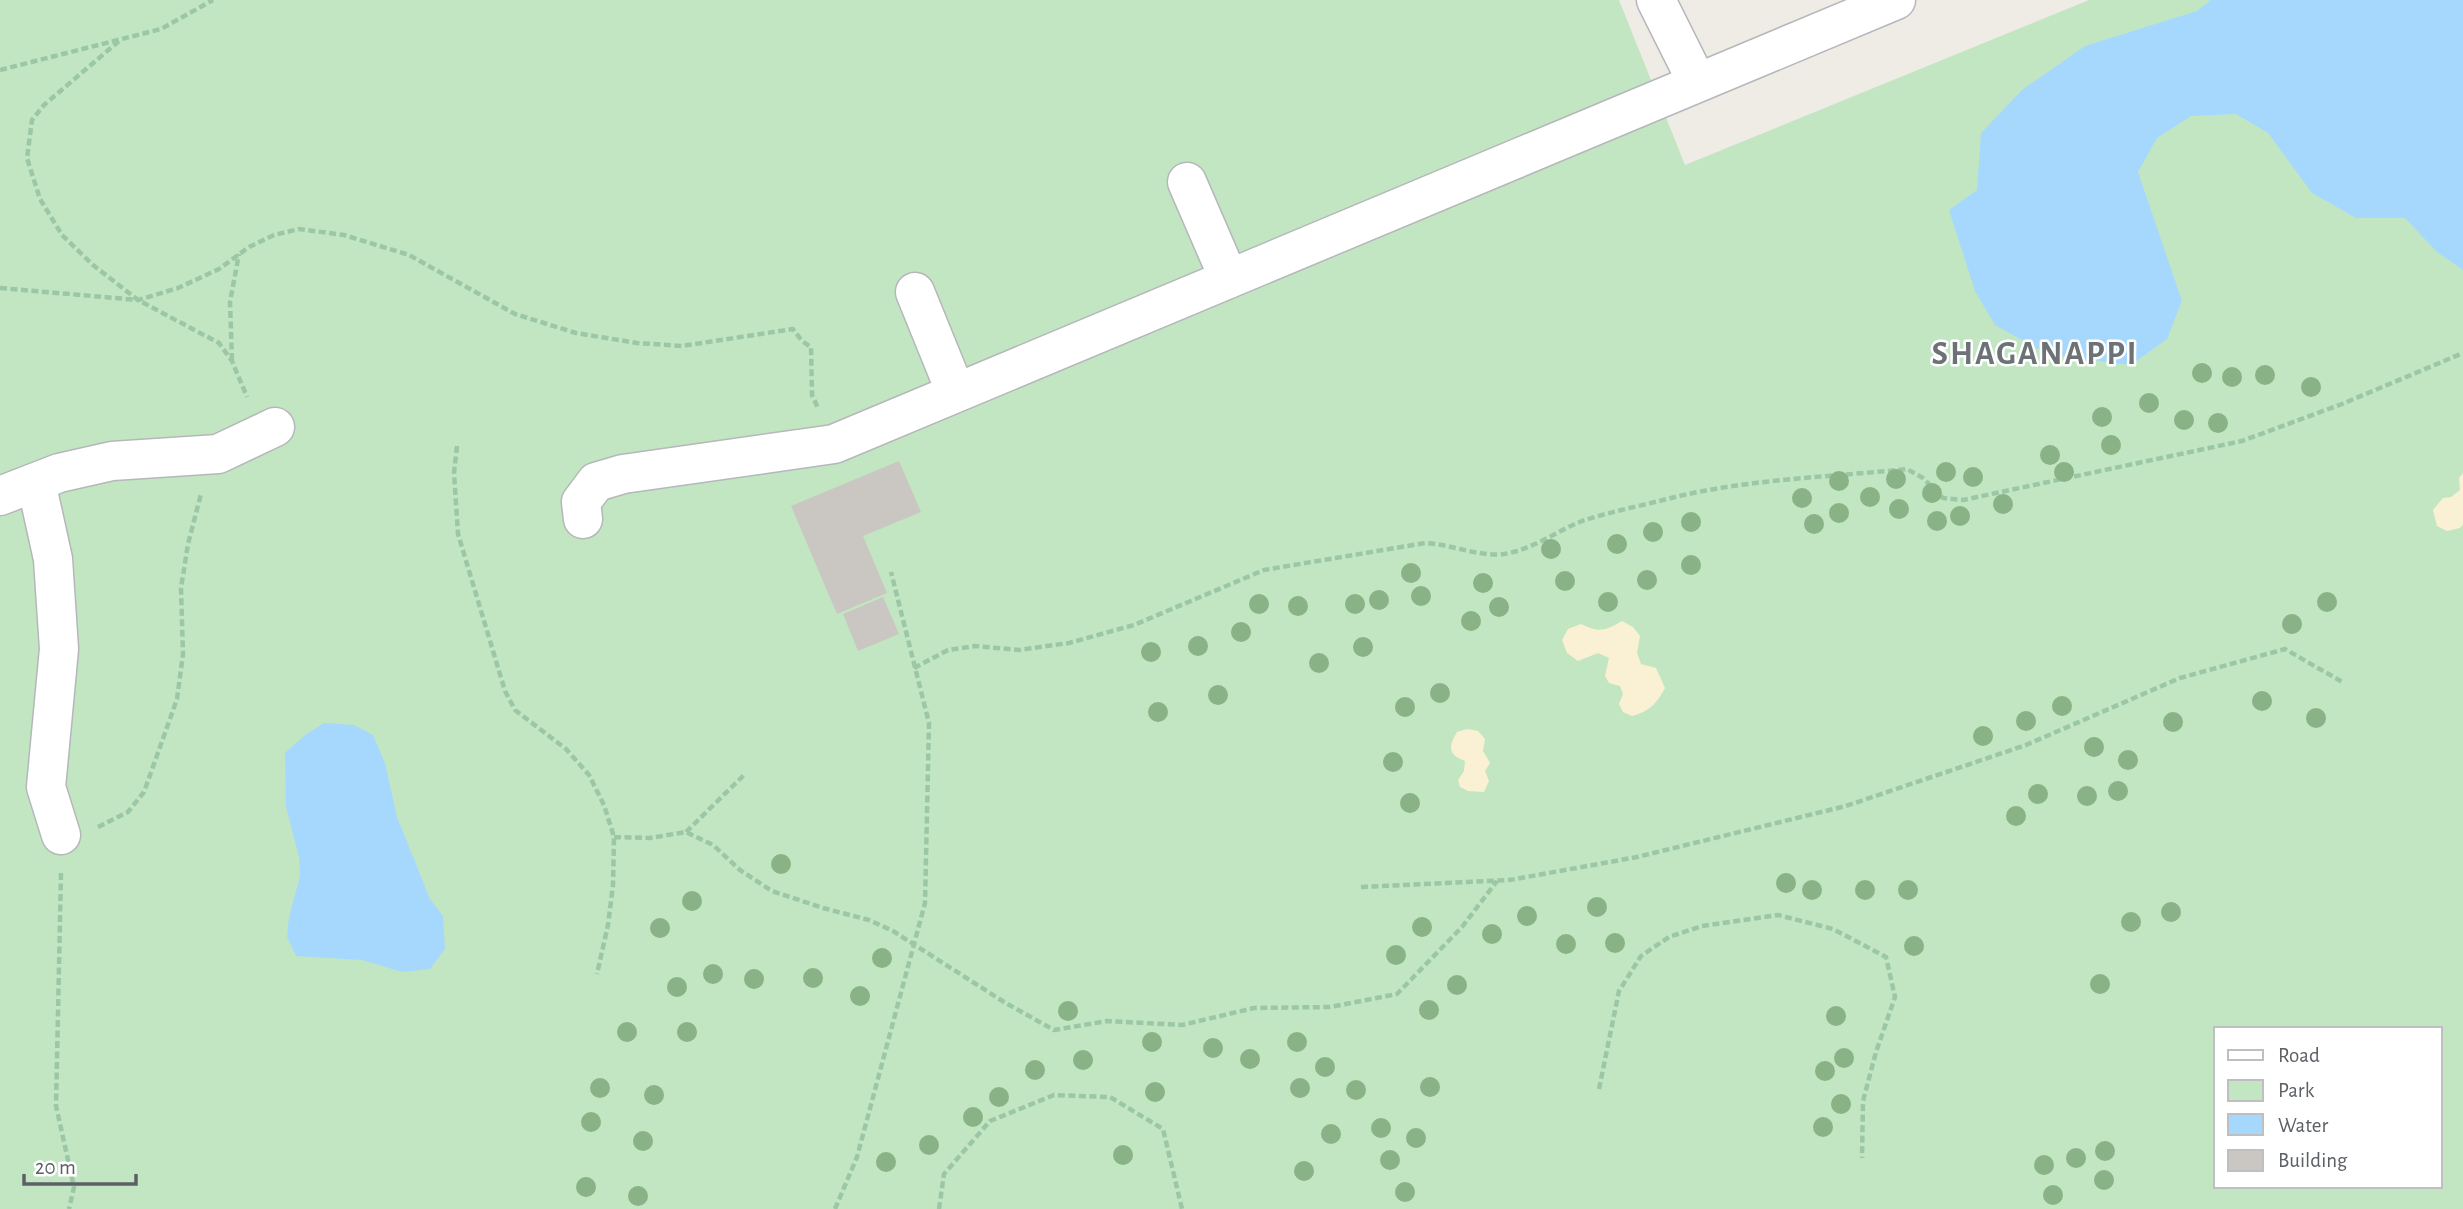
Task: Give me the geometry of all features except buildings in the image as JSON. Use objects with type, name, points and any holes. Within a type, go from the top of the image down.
[{"type":"street","points":[[1656,0],[1697,82]]},
{"type":"street","points":[[583,519],[581,502],[596,482],[623,474],[834,444],[1896,0]]},
{"type":"street","points":[[1187,182],[1229,279]]},
{"type":"street","points":[[915,292],[956,393]]},
{"type":"street","points":[[0,496],[59,472],[112,461],[218,454],[268,430]]},
{"type":"street","points":[[36,482],[52,559],[59,649],[47,787],[61,835]]},
{"type":"path","points":[[0,70],[161,29],[213,0]]},
{"type":"path","points":[[119,41],[44,104],[32,120],[27,158],[40,199],[62,235],[93,265],[138,300],[219,343],[232,360],[268,430]]},
{"type":"path","points":[[0,288],[138,300],[178,288],[219,269],[239,254],[274,235],[299,229],[344,235],[409,255],[515,314],[576,334],[682,346],[793,328],[802,341],[811,346],[812,396],[834,444]]},
{"type":"path","points":[[232,360],[230,302],[239,254]]},
{"type":"path","points":[[914,668],[948,650],[975,646],[1019,650],[1069,643],[1133,625],[1264,570],[1425,543],[1504,554],[1583,521],[1678,496],[1737,485],[1907,469],[1923,478],[1943,499],[1963,500],[2242,441],[2342,404],[2463,353]]},
{"type":"path","points":[[457,446],[454,472],[458,534],[505,691],[516,710],[566,749],[589,775],[604,805],[614,837],[613,885],[608,925],[597,974]]},
{"type":"path","points":[[69,1209],[74,1187],[56,1106],[61,835],[102,826],[128,812],[144,792],[177,699],[183,653],[181,588],[188,544],[207,472],[218,454]]},
{"type":"path","points":[[835,1209],[857,1157],[925,903],[929,723],[891,572]]},
{"type":"path","points":[[1362,887],[1510,880],[1637,857],[1846,806],[2026,745],[2180,678],[2285,649],[2344,682]]},
{"type":"path","points":[[614,837],[650,838],[686,832],[744,775]]},
{"type":"path","points":[[686,832],[713,845],[740,870],[772,891],[869,920],[915,944],[1004,1002],[1054,1030],[1107,1021],[1182,1025],[1254,1008],[1330,1007],[1397,994],[1462,927],[1497,880]]},
{"type":"path","points":[[1599,1088],[1619,991],[1641,956],[1669,937],[1702,926],[1778,915],[1811,923],[1833,929],[1886,957],[1895,998],[1876,1052],[1863,1101],[1862,1158]]},
{"type":"path","points":[[939,1209],[943,1174],[990,1121],[1055,1095],[1110,1097],[1163,1129],[1182,1209]]},
{"type":"green space","points":[[0,0],[1619,0],[1685,165],[2089,0],[2463,0],[2463,1209],[0,1209]]},
{"type":"sand","points":[[2463,473],[2463,524],[2460,528],[2447,531],[2437,526],[2433,510],[2443,498],[2451,497],[2460,490],[2459,478]]},
{"type":"sand","points":[[1622,621],[1633,627],[1640,636],[1637,653],[1641,664],[1656,668],[1665,688],[1652,706],[1632,716],[1623,712],[1619,704],[1623,694],[1620,686],[1609,683],[1605,676],[1609,658],[1598,653],[1578,661],[1567,653],[1562,640],[1568,629],[1581,624],[1602,630]]},
{"type":"sand","points":[[1467,729],[1478,731],[1485,739],[1483,751],[1490,763],[1485,771],[1489,781],[1484,792],[1468,791],[1460,787],[1458,780],[1464,771],[1465,761],[1455,756],[1451,746],[1457,732]]},
{"type":"water","points":[[2211,0],[2463,0],[2463,270],[2437,252],[2405,218],[2356,218],[2312,193],[2268,133],[2236,114],[2191,116],[2157,138],[2138,172],[2182,301],[2167,339],[2131,365],[2047,354],[1995,325],[1975,291],[1949,210],[1977,190],[1981,133],[2022,90],[2085,46],[2197,11]]},
{"type":"water","points":[[324,723],[354,725],[373,735],[385,763],[397,817],[430,899],[443,916],[445,949],[430,969],[402,972],[362,960],[296,956],[287,937],[289,917],[300,876],[299,857],[286,807],[285,753]]},
{"type":"district","name":"SHAGANAPPI","points":[[2035,352]]}]
